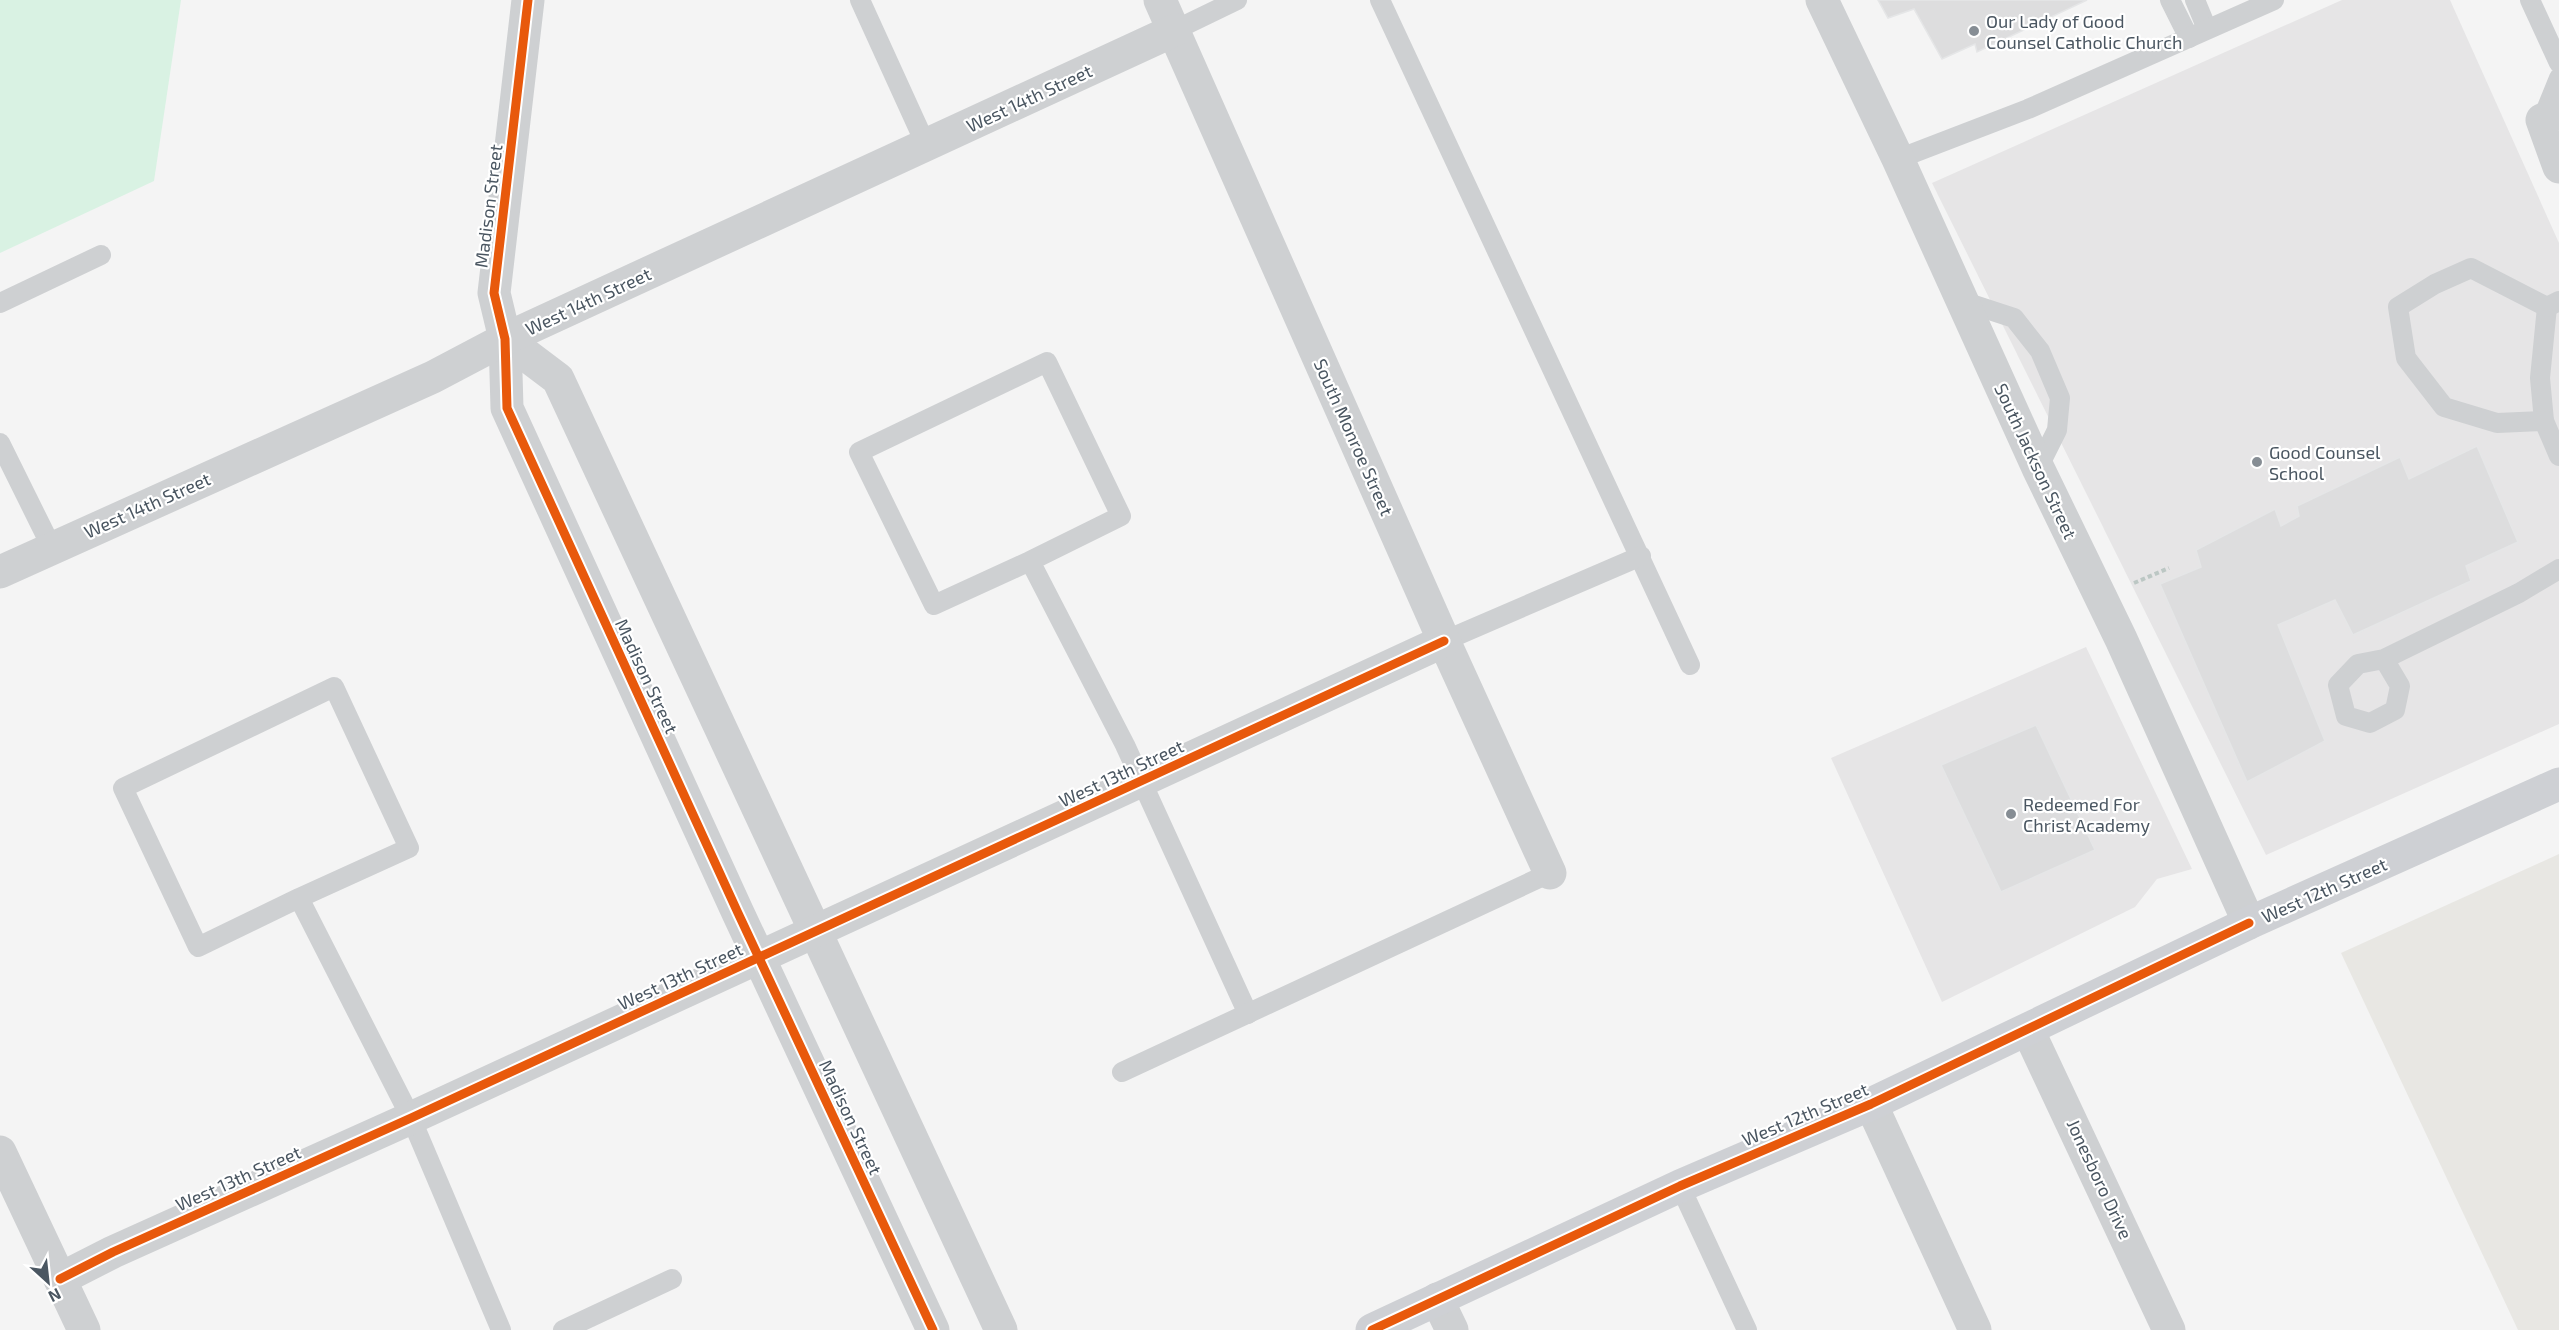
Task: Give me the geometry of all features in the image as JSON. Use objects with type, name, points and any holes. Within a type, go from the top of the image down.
[{"type":"main road","name":"West 12th Street","points":[[1372,1330],[1680,1186],[1871,1104],[2249,923],[2559,784]]},
{"type":"street","name":"Madison Street","points":[[528,0],[494,293],[505,339],[507,408],[759,958],[933,1330]]},
{"type":"street","name":"South Monroe Street","points":[[1160,0],[1444,641],[1551,873]]},
{"type":"street","name":"South Jackson Street","points":[[1822,0],[1898,159],[2038,468],[2121,639],[2249,923]]},
{"type":"street","name":"West 14th Street","points":[[0,572],[433,377],[505,339],[1175,30]]},
{"type":"street","points":[[2550,116],[2559,167]]},
{"type":"street","points":[[505,339],[558,379],[1001,1330]]},
{"type":"street","name":"West 13th Street","points":[[60,1279],[113,1252],[411,1118],[1444,641]]},
{"type":"street","name":"Jonesboro Drive","points":[[2028,1030],[2169,1330]]},
{"type":"street","points":[[1871,1104],[1975,1330]]},
{"type":"street","points":[[0,1152],[84,1330]]},
{"type":"street","points":[[1437,1299],[1452,1330]]},
{"type":"lane","points":[[860,0],[926,145]]},
{"type":"lane","points":[[1175,30],[1238,0]]},
{"type":"lane","points":[[1380,0],[1690,665]]},
{"type":"lane","points":[[2170,0],[2189,38]]},
{"type":"lane","points":[[2195,0],[2207,29]]},
{"type":"lane","points":[[1898,159],[2028,109],[2274,0]]},
{"type":"lane","points":[[2530,0],[2559,63]]},
{"type":"lane","points":[[2550,116],[2559,78]]},
{"type":"lane","points":[[0,303],[101,255]]},
{"type":"lane","points":[[2544,421],[2497,423],[2444,407],[2406,358],[2398,307],[2435,284],[2471,268],[2553,304],[2540,378],[2544,421],[2559,456]]},
{"type":"lane","points":[[1962,301],[2014,318],[2040,351],[2060,398],[2057,430],[2038,468]]},
{"type":"lane","points":[[1047,362],[1121,516],[1030,561],[934,605],[859,452],[1047,362]]},
{"type":"lane","points":[[0,443],[52,548]]},
{"type":"lane","points":[[1444,641],[1641,556]]},
{"type":"lane","points":[[1030,561],[1142,782],[1248,1014]]},
{"type":"lane","points":[[2384,659],[2519,593],[2559,569]]},
{"type":"lane","points":[[334,687],[409,848],[299,898],[198,947],[123,788],[334,687]]},
{"type":"lane","points":[[1122,1072],[1551,873]]},
{"type":"lane","points":[[299,898],[411,1118],[501,1330]]},
{"type":"lane","points":[[1680,1186],[1747,1330]]},
{"type":"lane","points":[[563,1330],[672,1279]]},
{"type":"path","points":[[2137,582],[2169,568]]},
{"type":"shaded area","points":[[2342,0],[2450,0],[2559,243],[2559,724],[2266,855],[1932,183]]},
{"type":"shaded area","name":"Redeemed For Christ Academy","points":[[2086,647],[2192,869],[2157,879],[2135,907],[1942,1002],[1831,758]]},
{"type":"shaded area","points":[[2559,854],[2559,1330],[2518,1330],[2341,953]]},
{"type":"green space","points":[[0,0],[181,0],[154,181],[0,253]]},
{"type":"building","name":"Our Lady of Good Counsel Catholic Church","points":[[1878,0],[2087,0],[1977,52],[1975,44],[1942,59],[1914,9],[1888,18]]},
{"type":"building","points":[[2477,446],[2518,542],[2466,566],[2471,581],[2353,635],[2335,600],[2278,625],[2325,741],[2247,782],[2160,584],[2201,567],[2196,550],[2275,509],[2281,526],[2299,516],[2297,506],[2400,457],[2409,479]]},
{"type":"building","name":"Redeemed For Christ Academy","points":[[2036,725],[2095,850],[2001,892],[1941,765]]},
{"type":"cycle path","points":[[528,0],[494,293],[505,339],[507,408],[738,913],[933,1330]]},
{"type":"cycle path","points":[[60,1279],[113,1252],[411,1118],[1444,641]]},
{"type":"cycle path","points":[[1372,1330],[1680,1186],[1871,1104],[2249,923]]},
{"type":"place","name":"Our Lady of Good Counsel Catholic Church","points":[[1974,31]]},
{"type":"place","name":"Good Counsel School","points":[[2257,462]]},
{"type":"place","name":"Redeemed For Christ Academy","points":[[2011,814]]}]
